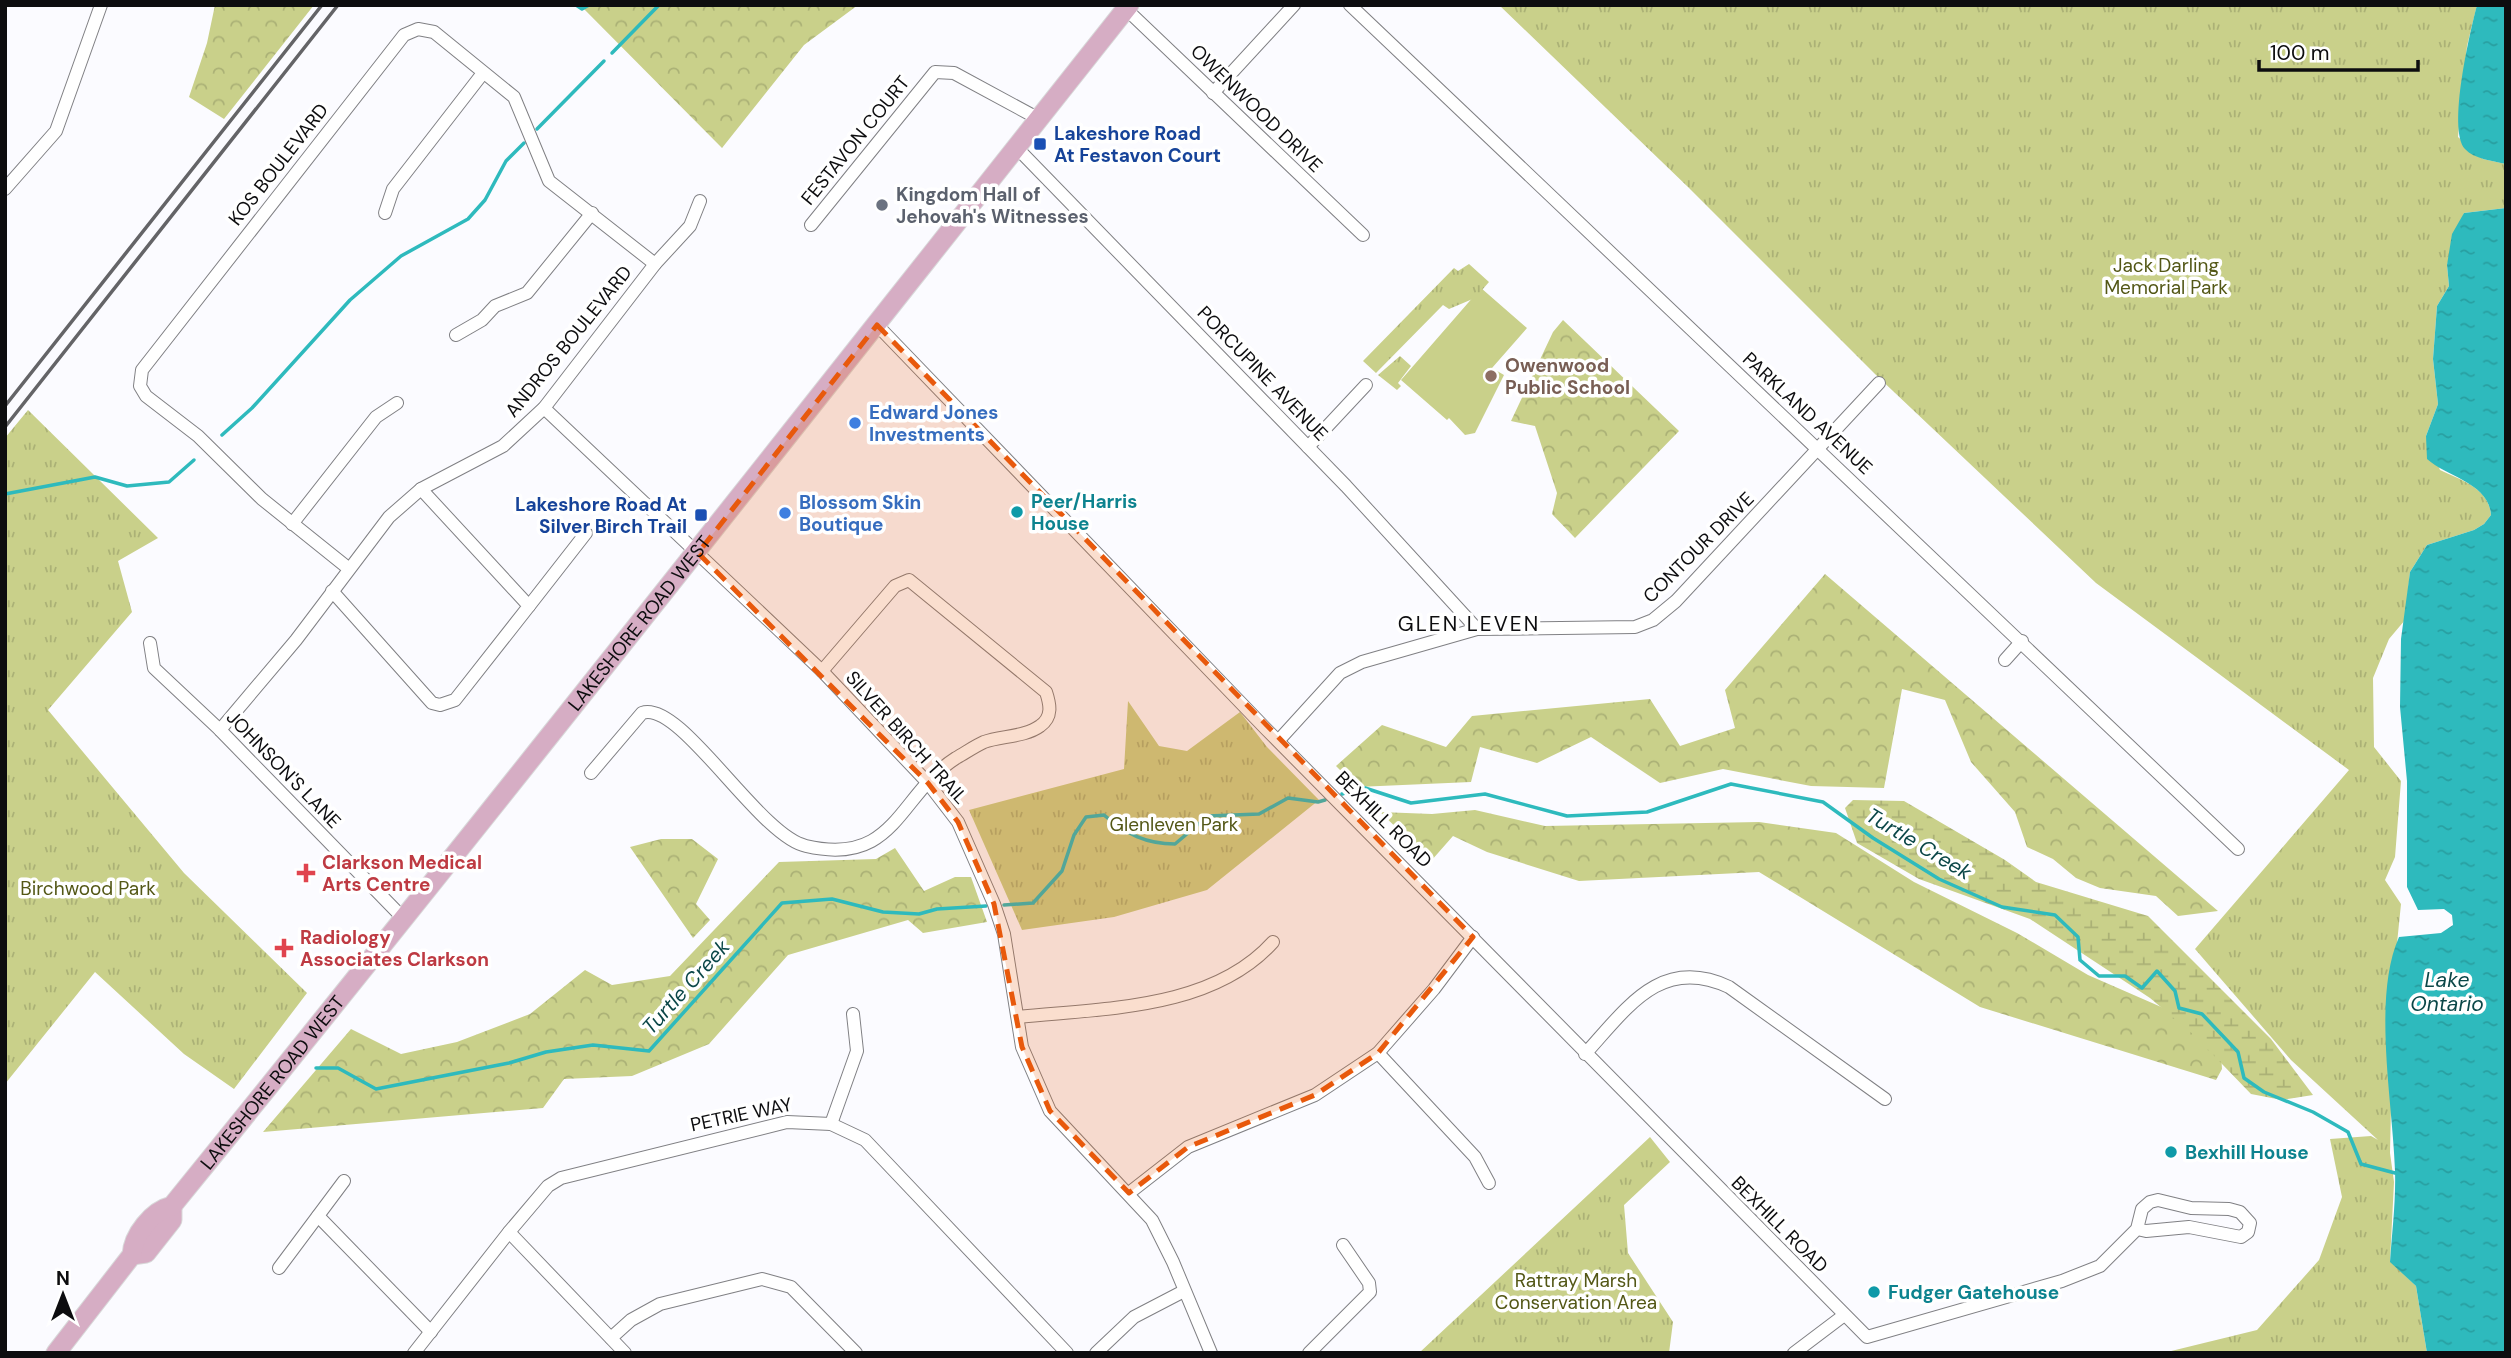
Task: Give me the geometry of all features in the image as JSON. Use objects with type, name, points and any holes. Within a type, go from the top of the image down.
[{"type":"main road","name":"LAKESHORE ROAD WEST","points":[[56,1353],[132,1255],[133,1243],[159,1209],[172,1206],[402,917],[698,553],[1127,7]]},
{"type":"street","points":[[5,189],[56,131],[101,5]]},
{"type":"street","points":[[1213,93],[1294,5]]},
{"type":"street","name":"PARKLAND AVENUE","points":[[1350,5],[2238,849]]},
{"type":"street","name":"OWENWOOD DRIVE","points":[[1127,7],[1363,235]]},
{"type":"street","name":"KOS BOULEVARD","points":[[348,568],[262,499],[198,436],[146,396],[140,386],[142,370],[404,35],[418,29],[434,32],[514,97],[549,181],[655,264]]},
{"type":"street","name":"FESTAVON COURT","points":[[811,225],[935,72],[954,73],[1039,119]]},
{"type":"street","points":[[385,213],[393,189],[483,73]]},
{"type":"street","name":"PORCUPINE AVENUE","points":[[1016,147],[1308,447],[1478,629]]},
{"type":"street","name":"ANDROS BOULEVARD","points":[[220,730],[296,640],[389,517],[421,489],[503,446],[544,408],[655,264],[690,226],[700,201]]},
{"type":"street","points":[[456,335],[482,320],[495,306],[527,293],[592,213]]},
{"type":"street","name":"BEXHILL ROAD","points":[[877,325],[1585,1054],[1843,1316],[1867,1337],[2083,1274],[2101,1266],[2137,1229]]},
{"type":"street","name":"CONTOUR DRIVE","points":[[1279,740],[1340,673],[1350,666],[1478,629],[1635,628],[1653,620],[1676,601],[1819,451],[1879,383]]},
{"type":"street","points":[[1308,447],[1366,385]]},
{"type":"street","points":[[292,524],[376,417],[397,403]]},
{"type":"street","name":"SILVER BIRCH TRAIL","points":[[544,408],[822,671],[928,783],[958,822],[992,895],[1003,934],[1022,1047],[1055,1119],[1129,1193],[1152,1220],[1211,1353]]},
{"type":"street","points":[[421,489],[529,606]]},
{"type":"street","points":[[332,591],[432,703],[440,705],[455,700],[586,533]]},
{"type":"street","points":[[591,774],[642,713],[657,711],[677,724],[773,827],[804,846],[862,847],[883,836],[928,783],[954,759],[984,742],[1040,726],[1049,716],[1050,707],[1046,692],[909,580],[895,586],[822,671]]},
{"type":"street","points":[[2005,660],[2022,641]]},
{"type":"street","name":"JOHNSON'S LANE","points":[[150,643],[154,668],[220,730],[402,917]]},
{"type":"street","points":[[1129,1193],[1188,1147],[1315,1095],[1378,1053],[1415,1013],[1474,937]]},
{"type":"street","points":[[1018,1017],[1173,997],[1255,962],[1273,942]]},
{"type":"street","points":[[1585,1054],[1635,1000],[1651,988],[1669,978],[1709,978],[1729,987],[1885,1099]]},
{"type":"street","points":[[831,1124],[857,1051],[853,1014]]},
{"type":"street","points":[[1378,1053],[1475,1157],[1489,1182]]},
{"type":"street","name":"PETRIE WAY","points":[[414,1353],[509,1231],[548,1186],[578,1172],[776,1123],[801,1120],[831,1124],[865,1140],[1067,1353]]},
{"type":"street","points":[[279,1268],[344,1181]]},
{"type":"street","points":[[2158,1200],[2191,1208],[2240,1212],[2250,1223],[2248,1233],[2241,1237],[2189,1227],[2146,1231],[2137,1229],[2141,1209],[2158,1200]]},
{"type":"street","points":[[318,1216],[431,1332]]},
{"type":"street","points":[[509,1231],[625,1353]]},
{"type":"street","points":[[1309,1353],[1370,1292],[1369,1283],[1342,1245]]},
{"type":"street","points":[[611,1338],[631,1320],[660,1304],[762,1279],[790,1287],[856,1353]]},
{"type":"street","points":[[1096,1353],[1134,1317],[1184,1291]]},
{"type":"street","points":[[1794,1353],[1843,1316]]},
{"type":"highlighted area","points":[[877,325],[1473,937],[1378,1053],[1315,1095],[1188,1147],[1129,1193],[1050,1111],[1022,1047],[994,904],[958,822],[928,783],[698,553]]},
{"type":"green space","points":[[215,5],[314,5],[224,119],[189,97],[207,43]]},
{"type":"green space","points":[[580,5],[858,5],[804,45],[722,148]]},
{"type":"green space","name":"Jack Darling Memorial Park","points":[[1499,5],[2477,5],[2467,46],[2458,137],[2483,159],[2506,164],[2506,208],[2464,213],[2447,265],[2449,286],[2437,306],[2433,359],[2438,404],[2426,436],[2440,470],[2480,492],[2491,515],[2484,524],[2474,530],[2427,545],[2410,572],[2405,620],[2389,639],[2373,678],[2374,747],[2401,781],[2395,857],[2385,880],[2401,904],[2394,973],[2390,1153],[2394,1182],[2390,1261],[2416,1286],[2427,1353],[2163,1353],[2257,1330],[2319,1260],[2342,1197],[2330,1139],[2371,1136],[2378,1140],[2291,1060],[2195,949],[2349,770],[2096,583],[1875,374],[1688,187]]},
{"type":"green space","points":[[1469,264],[1489,282],[1475,298],[1449,309],[1443,305],[1376,373],[1363,361],[1454,268],[1458,271]]},
{"type":"green space","points":[[1481,288],[1527,328],[1492,368],[1504,375],[1475,433],[1465,435],[1449,418],[1447,420],[1401,380]]},
{"type":"green space","points":[[1563,320],[1679,431],[1575,538],[1552,514],[1557,493],[1535,426],[1511,421],[1553,332]]},
{"type":"green space","points":[[1400,356],[1411,366],[1398,383],[1401,386],[1397,390],[1378,375]]},
{"type":"green space","name":"Birchwood Park","points":[[28,410],[158,538],[118,561],[132,612],[48,710],[184,873],[307,993],[234,1089],[184,1054],[95,972],[5,1084],[5,438]]},
{"type":"green space","points":[[1825,574],[2218,911],[2178,916],[2156,896],[2100,888],[2076,878],[2053,859],[2027,847],[2015,812],[1971,762],[1945,700],[1902,689],[1884,788],[1811,786],[1723,769],[1660,783],[1591,737],[1537,763],[1480,747],[1471,782],[1357,787],[1336,766],[1382,725],[1446,747],[1472,716],[1650,699],[1680,746],[1735,728],[1725,690]]},
{"type":"green space","name":"Glenleven Park","points":[[1128,701],[1159,746],[1187,751],[1240,712],[1267,747],[1319,800],[1207,890],[1114,917],[1022,930],[969,810],[1124,769]]},
{"type":"green space","points":[[1853,800],[1904,801],[2005,860],[2036,882],[2148,916],[2271,1039],[2313,1095],[2282,1100],[2251,1094],[2194,1035],[2150,998],[2030,919],[1919,879],[1857,843],[1845,808]]},
{"type":"green space","points":[[1475,810],[1545,826],[1759,822],[1836,833],[1914,882],[2017,933],[2088,975],[2175,1013],[2221,1054],[2222,1069],[2216,1080],[1980,1007],[1759,872],[1579,881],[1487,852],[1453,836],[1431,861],[1380,812],[1432,814]]},
{"type":"green space","points":[[661,839],[692,839],[718,859],[696,904],[710,920],[693,938],[630,847]]},
{"type":"green space","points":[[895,848],[924,891],[955,877],[971,877],[987,922],[923,933],[908,920],[788,955],[709,1044],[632,1076],[564,1079],[543,1108],[263,1132],[351,1029],[401,1054],[457,1042],[530,1014],[585,970],[612,985],[670,976],[779,862],[876,859]]},
{"type":"green space","name":"Rattray Marsh Conservation Area","points":[[1650,1137],[1670,1162],[1624,1205],[1628,1253],[1673,1322],[1669,1353],[1419,1353]]},
{"type":"water","points":[[2477,5],[2506,5],[2506,164],[2473,155],[2465,149],[2460,138],[2459,102]]},
{"type":"water","name":"Lake Ontario","points":[[2506,208],[2506,1353],[2427,1353],[2416,1286],[2390,1262],[2395,1182],[2385,1020],[2391,962],[2399,937],[2441,933],[2453,925],[2452,915],[2444,909],[2418,910],[2407,887],[2407,781],[2400,707],[2401,639],[2410,572],[2427,545],[2474,530],[2484,524],[2491,515],[2483,495],[2475,488],[2427,459],[2426,436],[2438,404],[2433,359],[2437,306],[2449,286],[2447,265],[2452,234],[2464,213]]},
{"type":"waterway","points":[[576,5],[582,9],[589,5]]},
{"type":"waterway","points":[[612,53],[659,5]]},
{"type":"waterway","points":[[537,129],[604,61]]},
{"type":"waterway","points":[[222,435],[252,408],[350,300],[401,256],[468,219],[485,200],[506,161],[524,143]]},
{"type":"waterway","points":[[5,494],[95,477],[127,486],[169,482],[194,460]]},
{"type":"waterway","name":"Turtle Creek","points":[[1342,794],[1362,787],[1411,803],[1485,794],[1567,816],[1647,812],[1731,784],[1823,802],[1873,838],[1939,879],[2002,907],[2055,915],[2078,937],[2080,960],[2099,976],[2125,976],[2142,988],[2157,971],[2175,991],[2179,1008],[2202,1014],[2238,1052],[2244,1078],[2264,1092],[2313,1112],[2348,1132],[2361,1164],[2395,1173]]},
{"type":"waterway","name":"Turtle Creek","points":[[1004,905],[1033,903],[1062,871],[1074,835],[1086,817],[1104,815],[1137,837],[1175,844],[1208,816],[1259,814],[1288,798],[1318,802],[1325,800]]},
{"type":"waterway","name":"Turtle Creek","points":[[316,1068],[338,1068],[376,1089],[509,1063],[546,1052],[593,1045],[649,1051],[782,903],[832,899],[883,912],[919,914],[937,909],[986,906]]},
{"type":"railway","points":[[5,406],[322,5]]},
{"type":"railway","points":[[5,427],[338,5]]},
{"type":"place","name":"Lakeshore Road At Festavon Court","points":[[1040,144]]},
{"type":"place","name":"Kingdom Hall of Jehovah's Witnesses","points":[[882,205]]},
{"type":"place","name":"Owenwood Public School","points":[[1491,376]]},
{"type":"place","name":"Edward Jones Investments","points":[[855,423]]},
{"type":"place","name":"Peer/Harris House","points":[[1017,512]]},
{"type":"place","name":"Blossom Skin Boutique","points":[[785,513]]},
{"type":"place","name":"Lakeshore Road At Silver Birch Trail","points":[[701,515]]},
{"type":"place","name":"Clarkson Medical Arts Centre","points":[[306,873]]},
{"type":"place","name":"Radiology Associates Clarkson","points":[[284,948]]},
{"type":"place","name":"Bexhill House","points":[[2171,1152]]},
{"type":"place","name":"Fudger Gatehouse","points":[[1874,1292]]},
{"type":"district","name":"GLEN LEVEN","points":[[1469,624]]}]
